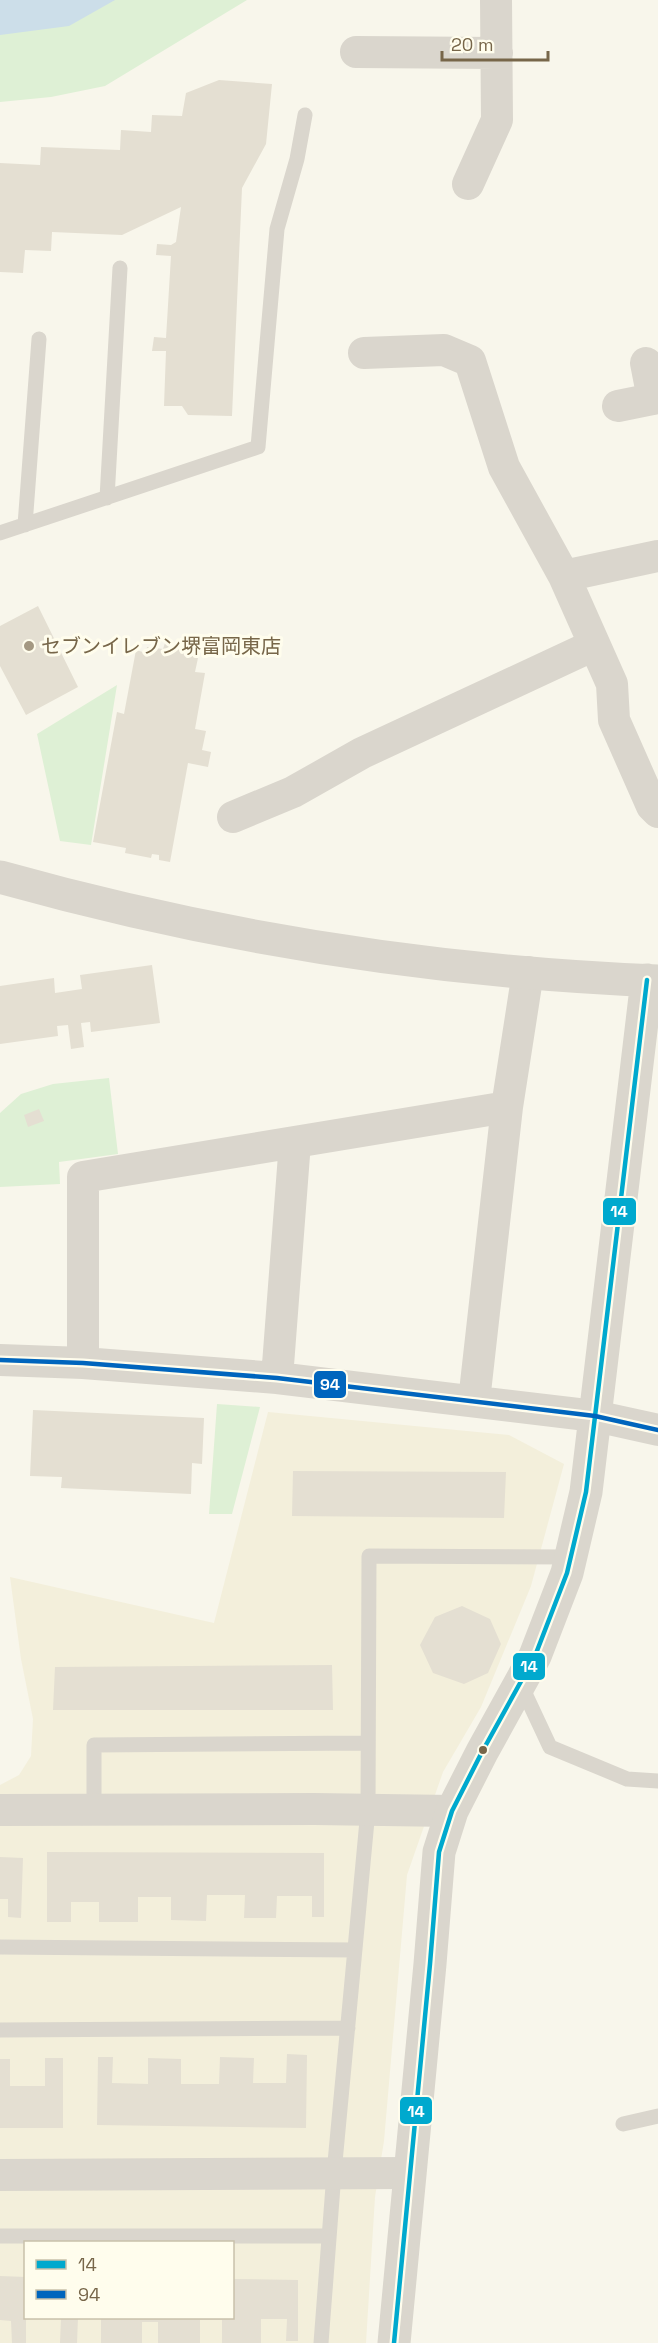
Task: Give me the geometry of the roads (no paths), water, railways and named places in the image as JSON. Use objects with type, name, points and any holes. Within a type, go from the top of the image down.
[{"type":"street","points":[[468,184],[497,120],[496,0]]},
{"type":"street","points":[[356,52],[497,53]]},
{"type":"street","points":[[364,353],[444,350],[470,361],[504,467],[564,576],[612,684],[614,720],[652,806],[658,812]]},
{"type":"street","points":[[618,406],[656,399],[646,363]]},
{"type":"street","points":[[564,576],[658,556]]},
{"type":"street","points":[[233,817],[293,792],[362,753],[594,645]]},
{"type":"street","points":[[0,877],[90,902],[281,941],[435,963],[653,980],[586,1492],[571,1557],[535,1656],[482,1752],[453,1811],[439,1852],[394,2343]]},
{"type":"street","points":[[474,1401],[507,1107],[528,972]]},
{"type":"street","points":[[83,1363],[83,1176],[507,1107]]},
{"type":"street","points":[[277,1378],[295,1142]]},
{"type":"street","points":[[0,1360],[83,1363],[277,1378],[596,1416],[658,1430]]},
{"type":"street","points":[[0,1810],[453,1811]]},
{"type":"street","points":[[0,2175],[410,2173]]},
{"type":"lane","points":[[0,533],[258,447],[277,229],[297,159],[305,115]]},
{"type":"lane","points":[[107,498],[120,268]]},
{"type":"lane","points":[[25,525],[39,339]]},
{"type":"lane","points":[[321,2343],[334,2173],[368,1810],[369,1556],[571,1557]]},
{"type":"lane","points":[[520,1685],[550,1747],[627,1779],[658,1781]]},
{"type":"lane","points":[[94,1810],[94,1745],[368,1743]]},
{"type":"lane","points":[[0,1947],[355,1950]]},
{"type":"lane","points":[[0,2030],[348,2028]]},
{"type":"lane","points":[[622,2124],[658,2115]]},
{"type":"lane","points":[[0,2236],[329,2236]]},
{"type":"water","points":[[0,0],[115,0],[69,26],[0,35]]},
{"type":"place","name":"セブンイレブン堺富岡東店","points":[[29,646]]}]
